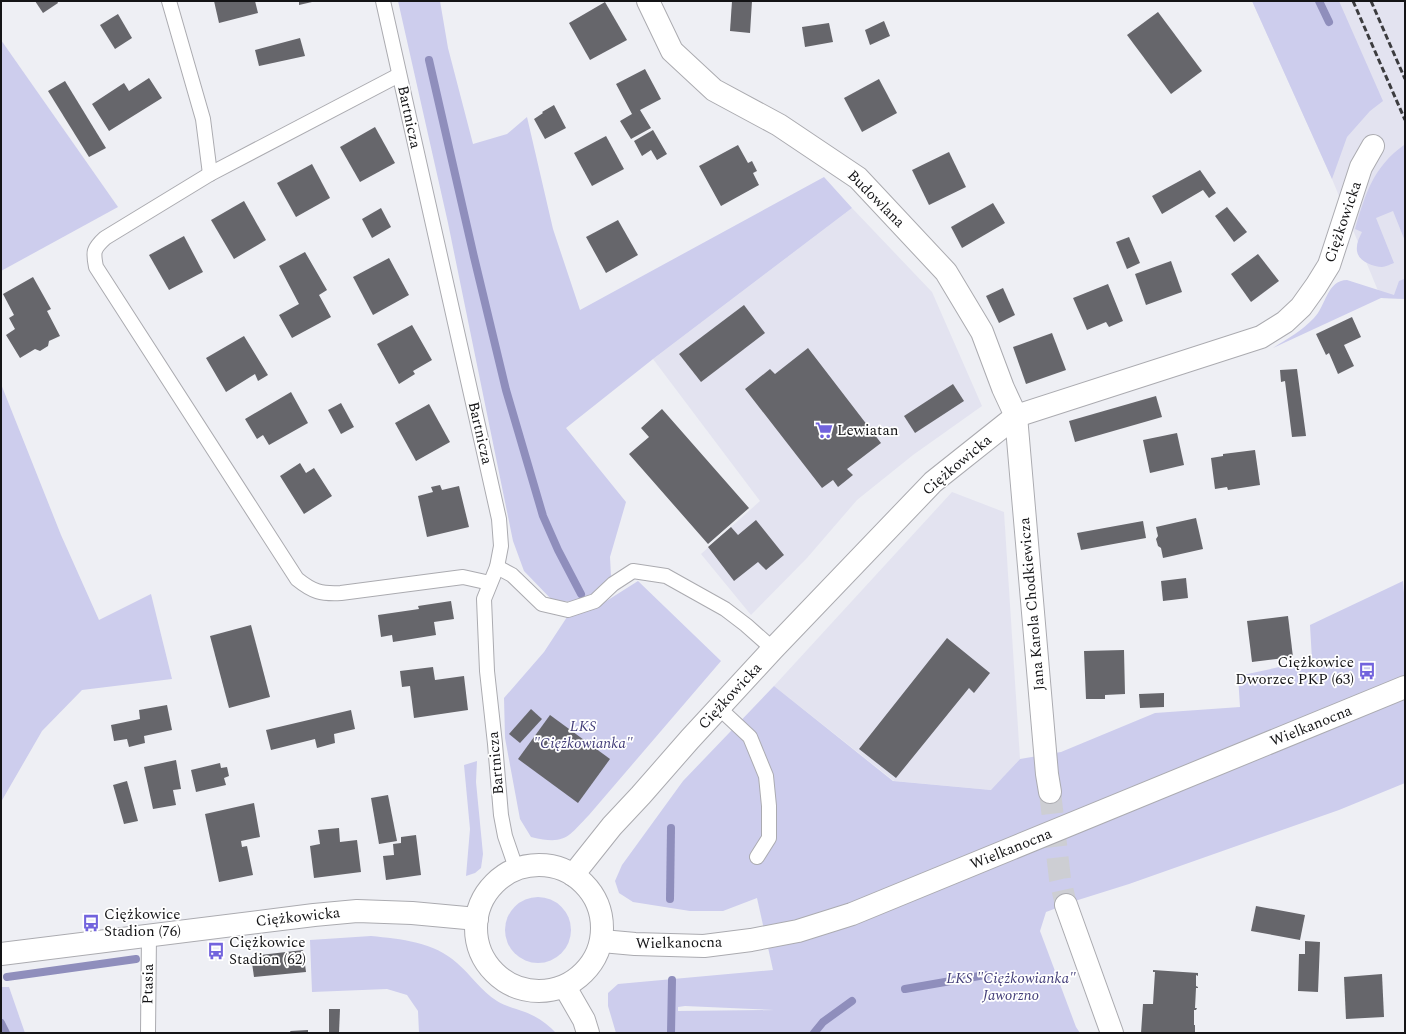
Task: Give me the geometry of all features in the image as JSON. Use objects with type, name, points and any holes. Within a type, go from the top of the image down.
[{"type":"street","name":"Budowlana","points":[[648,1],[672,51],[714,90],[779,125],[858,178],[946,272],[982,332],[1003,388],[1016,416]]},
{"type":"street","name":"Ciężkowicka","points":[[573,875],[612,826],[773,649],[933,482],[1016,416],[1261,337],[1285,322],[1301,307],[1329,265],[1361,167],[1373,146]]},
{"type":"street","name":"Jana Karola Chodkiewicza","points":[[1016,416],[1047,774],[1050,792]]},
{"type":"street","name":"Wielkanocna","points":[[602,941],[635,944],[704,946],[751,940],[798,931],[852,914],[1405,688]]},
{"type":"street","points":[[531,865],[552,866],[573,875],[587,886],[598,904],[603,922],[602,941],[595,960],[582,976],[565,987],[548,992],[529,991],[512,986],[497,976],[485,962],[478,945],[476,930],[477,919],[482,903],[491,887],[502,877],[516,868],[531,865]]},
{"type":"street","points":[[1066,905],[1112,1033]]},
{"type":"street","name":"Ciężkowicka","points":[[1,954],[357,911],[412,913],[477,919]]},
{"type":"street","points":[[565,987],[584,1020],[588,1033]]},
{"type":"lane","points":[[169,1],[203,119],[210,174]]},
{"type":"lane","name":"Bartnicza","points":[[383,1],[499,519],[501,546],[497,567],[484,599],[487,671],[496,744],[501,815],[505,836],[516,868]]},
{"type":"lane","points":[[399,75],[210,174],[105,238],[96,246],[94,254],[96,267],[297,579],[309,589],[325,594],[341,593],[463,577],[490,583]]},
{"type":"lane","points":[[497,567],[512,575],[542,604],[568,610],[595,601],[613,584],[633,571],[666,576],[725,608],[773,649]]},
{"type":"lane","points":[[720,708],[750,737],[766,776],[769,806],[769,838],[757,857]]},
{"type":"lane","name":"Ptasia","points":[[148,1033],[149,935]]},
{"type":"shaded area","points":[[1252,1],[1405,1],[1405,299],[1381,298],[1332,179]]},
{"type":"shaded area","points":[[852,208],[932,292],[982,406],[913,455],[857,500],[807,558],[751,615],[701,554],[760,501],[653,359]]},
{"type":"shaded area","points":[[952,492],[1004,512],[1020,759],[992,790],[894,781],[774,686]]},
{"type":"green space","points":[[398,1],[440,1],[448,48],[473,144],[507,134],[527,117],[553,229],[580,310],[824,177],[852,208],[653,359],[566,428],[626,502],[610,557],[611,576],[596,592],[573,602],[552,600],[524,571],[513,541],[448,223]]},
{"type":"green space","points":[[1252,1],[1339,1],[1383,101],[1370,111],[1347,137],[1332,179]]},
{"type":"green space","points":[[1,40],[118,207],[1,271]]},
{"type":"green space","points":[[1404,145],[1405,241],[1393,211],[1376,218],[1394,263],[1383,267],[1378,267],[1366,263],[1358,255],[1357,243],[1362,232],[1355,229],[1372,182],[1385,163]]},
{"type":"green space","points":[[1404,279],[1405,299],[1381,298],[1273,348],[1295,334],[1314,318],[1331,289],[1340,281],[1347,280],[1394,295],[1399,281]]},
{"type":"green space","points":[[1,384],[61,535],[99,620],[151,594],[172,679],[82,690],[42,731],[1,802]]},
{"type":"green space","name":"LKS \"Ciężkowianka\"","points":[[638,581],[721,661],[589,815],[570,834],[558,840],[531,837],[520,819],[505,738],[504,698],[544,652],[567,617],[597,607]]},
{"type":"green space","name":"LKS \"Ciężkowianka\" Jaworzno","points":[[1403,581],[1405,605],[1405,783],[1339,810],[1046,912],[1040,931],[1076,1027],[1080,1033],[616,1033],[608,1006],[608,993],[618,984],[773,970],[757,898],[723,911],[690,911],[633,902],[619,893],[615,881],[622,865],[683,781],[774,686],[893,781],[991,790],[1020,759],[1061,752],[1155,713],[1240,707],[1238,676],[1312,660],[1310,625]],"holes":[[[685,1006],[775,1010],[678,1011],[678,1007]]]},
{"type":"green space","points":[[477,761],[476,782],[483,854],[481,868],[475,873],[466,876],[470,829],[464,765]]},
{"type":"green space","points":[[538,897],[551,900],[561,907],[568,917],[571,930],[568,943],[561,953],[551,960],[538,963],[525,960],[515,953],[508,943],[505,930],[508,917],[515,907],[525,900]]},
{"type":"green space","points":[[371,936],[405,940],[438,950],[457,963],[491,997],[504,1005],[525,1012],[546,1023],[556,1033],[419,1033],[418,1011],[407,995],[387,989],[312,992],[310,940]]},
{"type":"green space","points":[[1,987],[9,987],[25,1033],[1,1033]]},
{"type":"building","points":[[35,1],[57,1],[58,3],[43,13]]},
{"type":"building","points":[[214,1],[255,1],[258,13],[219,23]]},
{"type":"building","points":[[299,1],[312,1],[312,2],[299,5]]},
{"type":"building","points":[[732,1],[752,1],[750,33],[730,31]]},
{"type":"building","points":[[605,2],[627,40],[590,60],[569,23]]},
{"type":"building","points":[[1158,12],[1202,71],[1171,94],[1127,35]]},
{"type":"building","points":[[118,14],[132,38],[115,49],[100,25]]},
{"type":"building","points":[[884,21],[890,36],[870,45],[865,30]]},
{"type":"building","points":[[829,23],[833,42],[805,47],[802,27]]},
{"type":"building","points":[[300,38],[305,56],[259,66],[255,50]]},
{"type":"building","points":[[645,69],[661,99],[640,110],[651,128],[631,139],[620,121],[632,114],[616,84]]},
{"type":"building","points":[[149,78],[162,98],[109,131],[92,104],[124,83],[129,91]]},
{"type":"building","points":[[879,79],[897,113],[862,132],[844,98]]},
{"type":"building","points":[[65,81],[106,148],[89,157],[48,91]]},
{"type":"building","points":[[554,105],[566,128],[545,139],[534,119]]},
{"type":"building","points":[[375,127],[395,163],[360,182],[340,147]]},
{"type":"building","points":[[653,130],[667,154],[657,160],[651,150],[642,156],[634,141]]},
{"type":"building","points":[[606,136],[624,169],[592,186],[574,153]]},
{"type":"building","points":[[738,145],[748,163],[752,161],[757,171],[753,173],[759,185],[721,206],[699,166]]},
{"type":"building","points":[[949,152],[966,187],[929,205],[912,170]]},
{"type":"building","points":[[312,164],[330,198],[296,217],[277,183]]},
{"type":"building","points":[[1200,170],[1216,193],[1209,198],[1203,190],[1162,214],[1152,196]]},
{"type":"building","points":[[244,201],[266,240],[234,259],[211,220]]},
{"type":"building","points":[[993,203],[1005,223],[962,248],[951,227]]},
{"type":"building","points":[[1227,207],[1247,232],[1234,242],[1215,216]]},
{"type":"building","points":[[381,208],[391,227],[372,238],[362,219]]},
{"type":"building","points":[[618,220],[638,255],[606,273],[586,237]]},
{"type":"building","points":[[184,236],[203,272],[169,290],[149,255]]},
{"type":"building","points":[[1129,237],[1140,263],[1127,269],[1116,242]]},
{"type":"building","points":[[305,252],[327,290],[319,295],[331,317],[292,338],[279,315],[299,304],[279,266]]},
{"type":"building","points":[[1258,254],[1279,281],[1251,302],[1231,274]]},
{"type":"building","points":[[389,258],[409,295],[373,315],[353,277]]},
{"type":"building","points":[[1171,261],[1182,292],[1146,305],[1135,274]]},
{"type":"building","points":[[33,277],[51,309],[47,311],[60,336],[49,341],[48,346],[40,351],[35,349],[20,358],[6,335],[15,329],[9,318],[14,315],[3,294]]},
{"type":"building","points":[[1108,284],[1123,321],[1109,327],[1106,322],[1087,330],[1073,298]]},
{"type":"building","points":[[1003,288],[1015,315],[999,323],[986,296]]},
{"type":"building","points":[[744,305],[765,333],[701,382],[679,354]]},
{"type":"building","points":[[1352,317],[1361,337],[1344,345],[1354,366],[1338,374],[1329,353],[1326,355],[1316,334]]},
{"type":"building","points":[[412,325],[432,360],[413,371],[415,374],[399,384],[377,344]]},
{"type":"building","points":[[1052,333],[1066,370],[1026,384],[1013,347]]},
{"type":"building","points":[[244,336],[268,375],[258,381],[255,374],[226,392],[206,358]]},
{"type":"building","name":"Lewiatan","points":[[808,348],[881,443],[847,469],[853,475],[838,487],[833,480],[822,488],[745,389],[770,369],[775,374]]},
{"type":"building","points":[[1297,369],[1306,436],[1292,437],[1285,381],[1281,382],[1280,370]]},
{"type":"building","points":[[953,384],[964,401],[915,433],[904,416]]},
{"type":"building","points":[[291,392],[308,423],[269,445],[263,435],[257,439],[245,419]]},
{"type":"building","points":[[1156,396],[1162,417],[1075,442],[1069,421]]},
{"type":"building","points":[[341,403],[354,427],[341,434],[328,410]]},
{"type":"building","points":[[429,404],[450,442],[416,461],[395,423]]},
{"type":"building","points":[[662,409],[749,508],[708,544],[629,454],[649,437],[641,428]]},
{"type":"building","points":[[1177,433],[1184,465],[1150,473],[1143,440]]},
{"type":"building","points":[[1255,450],[1260,485],[1228,490],[1227,487],[1215,489],[1211,458],[1223,456],[1223,454]]},
{"type":"building","points":[[300,463],[306,473],[314,468],[332,496],[304,514],[280,476]]},
{"type":"building","points":[[440,485],[442,490],[459,486],[469,527],[427,537],[418,496],[433,492],[431,487]]},
{"type":"building","points":[[1196,518],[1203,549],[1163,558],[1161,548],[1158,546],[1156,539],[1158,536],[1156,527]]},
{"type":"building","points":[[756,520],[784,555],[766,570],[758,562],[734,581],[708,547],[731,527],[738,535]]},
{"type":"building","points":[[1143,521],[1146,538],[1081,550],[1077,533]]},
{"type":"building","points":[[1186,578],[1188,598],[1163,601],[1161,581]]},
{"type":"building","points":[[451,601],[454,619],[434,622],[436,635],[393,642],[392,635],[381,637],[378,615],[419,609],[418,606]]},
{"type":"building","points":[[1288,616],[1293,657],[1252,662],[1247,621]]},
{"type":"building","points":[[251,625],[270,697],[229,708],[210,636]]},
{"type":"building","points":[[947,638],[990,673],[974,693],[969,688],[896,778],[859,749]]},
{"type":"building","points":[[1124,650],[1125,694],[1105,695],[1105,699],[1086,699],[1084,651]]},
{"type":"building","points":[[433,667],[435,680],[464,676],[468,710],[414,718],[410,686],[402,687],[400,671]]},
{"type":"building","points":[[1164,693],[1164,707],[1140,708],[1139,694]]},
{"type":"building","points":[[167,705],[172,730],[144,736],[145,743],[129,747],[127,739],[114,741],[111,725],[140,719],[139,710]]},
{"type":"building","points":[[531,709],[542,719],[520,743],[509,734]]},
{"type":"building","points":[[351,710],[355,729],[334,734],[335,743],[317,748],[315,739],[271,750],[266,730]]},
{"type":"building","points":[[550,715],[610,759],[578,803],[518,759]]},
{"type":"building","points":[[176,760],[181,789],[173,790],[176,805],[153,809],[144,767]]},
{"type":"building","points":[[220,763],[221,768],[227,767],[229,776],[224,778],[226,785],[196,792],[191,770]]},
{"type":"building","points":[[127,781],[138,821],[124,824],[113,785]]},
{"type":"building","points":[[388,795],[397,841],[379,844],[371,798]]},
{"type":"building","points":[[254,803],[260,837],[241,841],[242,847],[247,846],[253,875],[219,882],[205,814]]},
{"type":"building","points":[[339,828],[340,842],[357,840],[361,872],[314,878],[310,846],[320,844],[318,830]]},
{"type":"building","points":[[416,835],[421,875],[386,880],[383,856],[394,855],[393,844],[401,843],[401,837]]},
{"type":"building","points":[[1256,906],[1305,915],[1300,940],[1251,931]]},
{"type":"building","points":[[1305,941],[1320,942],[1318,992],[1298,991],[1299,954],[1305,954]]},
{"type":"building","points":[[303,950],[306,972],[254,977],[251,956]]},
{"type":"building","points":[[1153,970],[1198,973],[1198,976],[1196,975],[1196,986],[1198,988],[1196,988],[1195,1008],[1197,1008],[1194,1010],[1195,1033],[1141,1033],[1143,1004],[1153,1004],[1155,972],[1153,972]]},
{"type":"building","points":[[1382,974],[1384,1017],[1346,1019],[1344,977]]},
{"type":"building","points":[[329,1009],[340,1009],[339,1033],[329,1033]]},
{"type":"building","points":[[308,1030],[308,1033],[291,1033],[290,1031]]},
{"type":"waterway","points":[[1319,1],[1329,22]]},
{"type":"waterway","points":[[429,60],[506,390],[543,516],[558,550],[581,594]]},
{"type":"waterway","points":[[670,899],[671,828]]},
{"type":"waterway","points":[[7,977],[136,959]]},
{"type":"waterway","points":[[905,989],[985,975]]},
{"type":"waterway","points":[[671,1033],[672,980]]},
{"type":"waterway","points":[[814,1033],[823,1022],[852,1001]]},
{"type":"waterway","points":[[1,1023],[6,1033]]},
{"type":"tunnel","points":[[1050,792],[1060,879],[1066,905]]},
{"type":"railway","points":[[1353,1],[1405,120]]},
{"type":"railway","points":[[1371,1],[1405,79]]},
{"type":"place","name":"Lewiatan","points":[[824,430]]},
{"type":"place","name":"Ciężkowice Dworzec PKP (63)","points":[[1367,671]]},
{"type":"place","name":"Ciężkowice Stadion (76)","points":[[91,923]]},
{"type":"place","name":"Ciężkowice Stadion (62)","points":[[216,951]]}]
